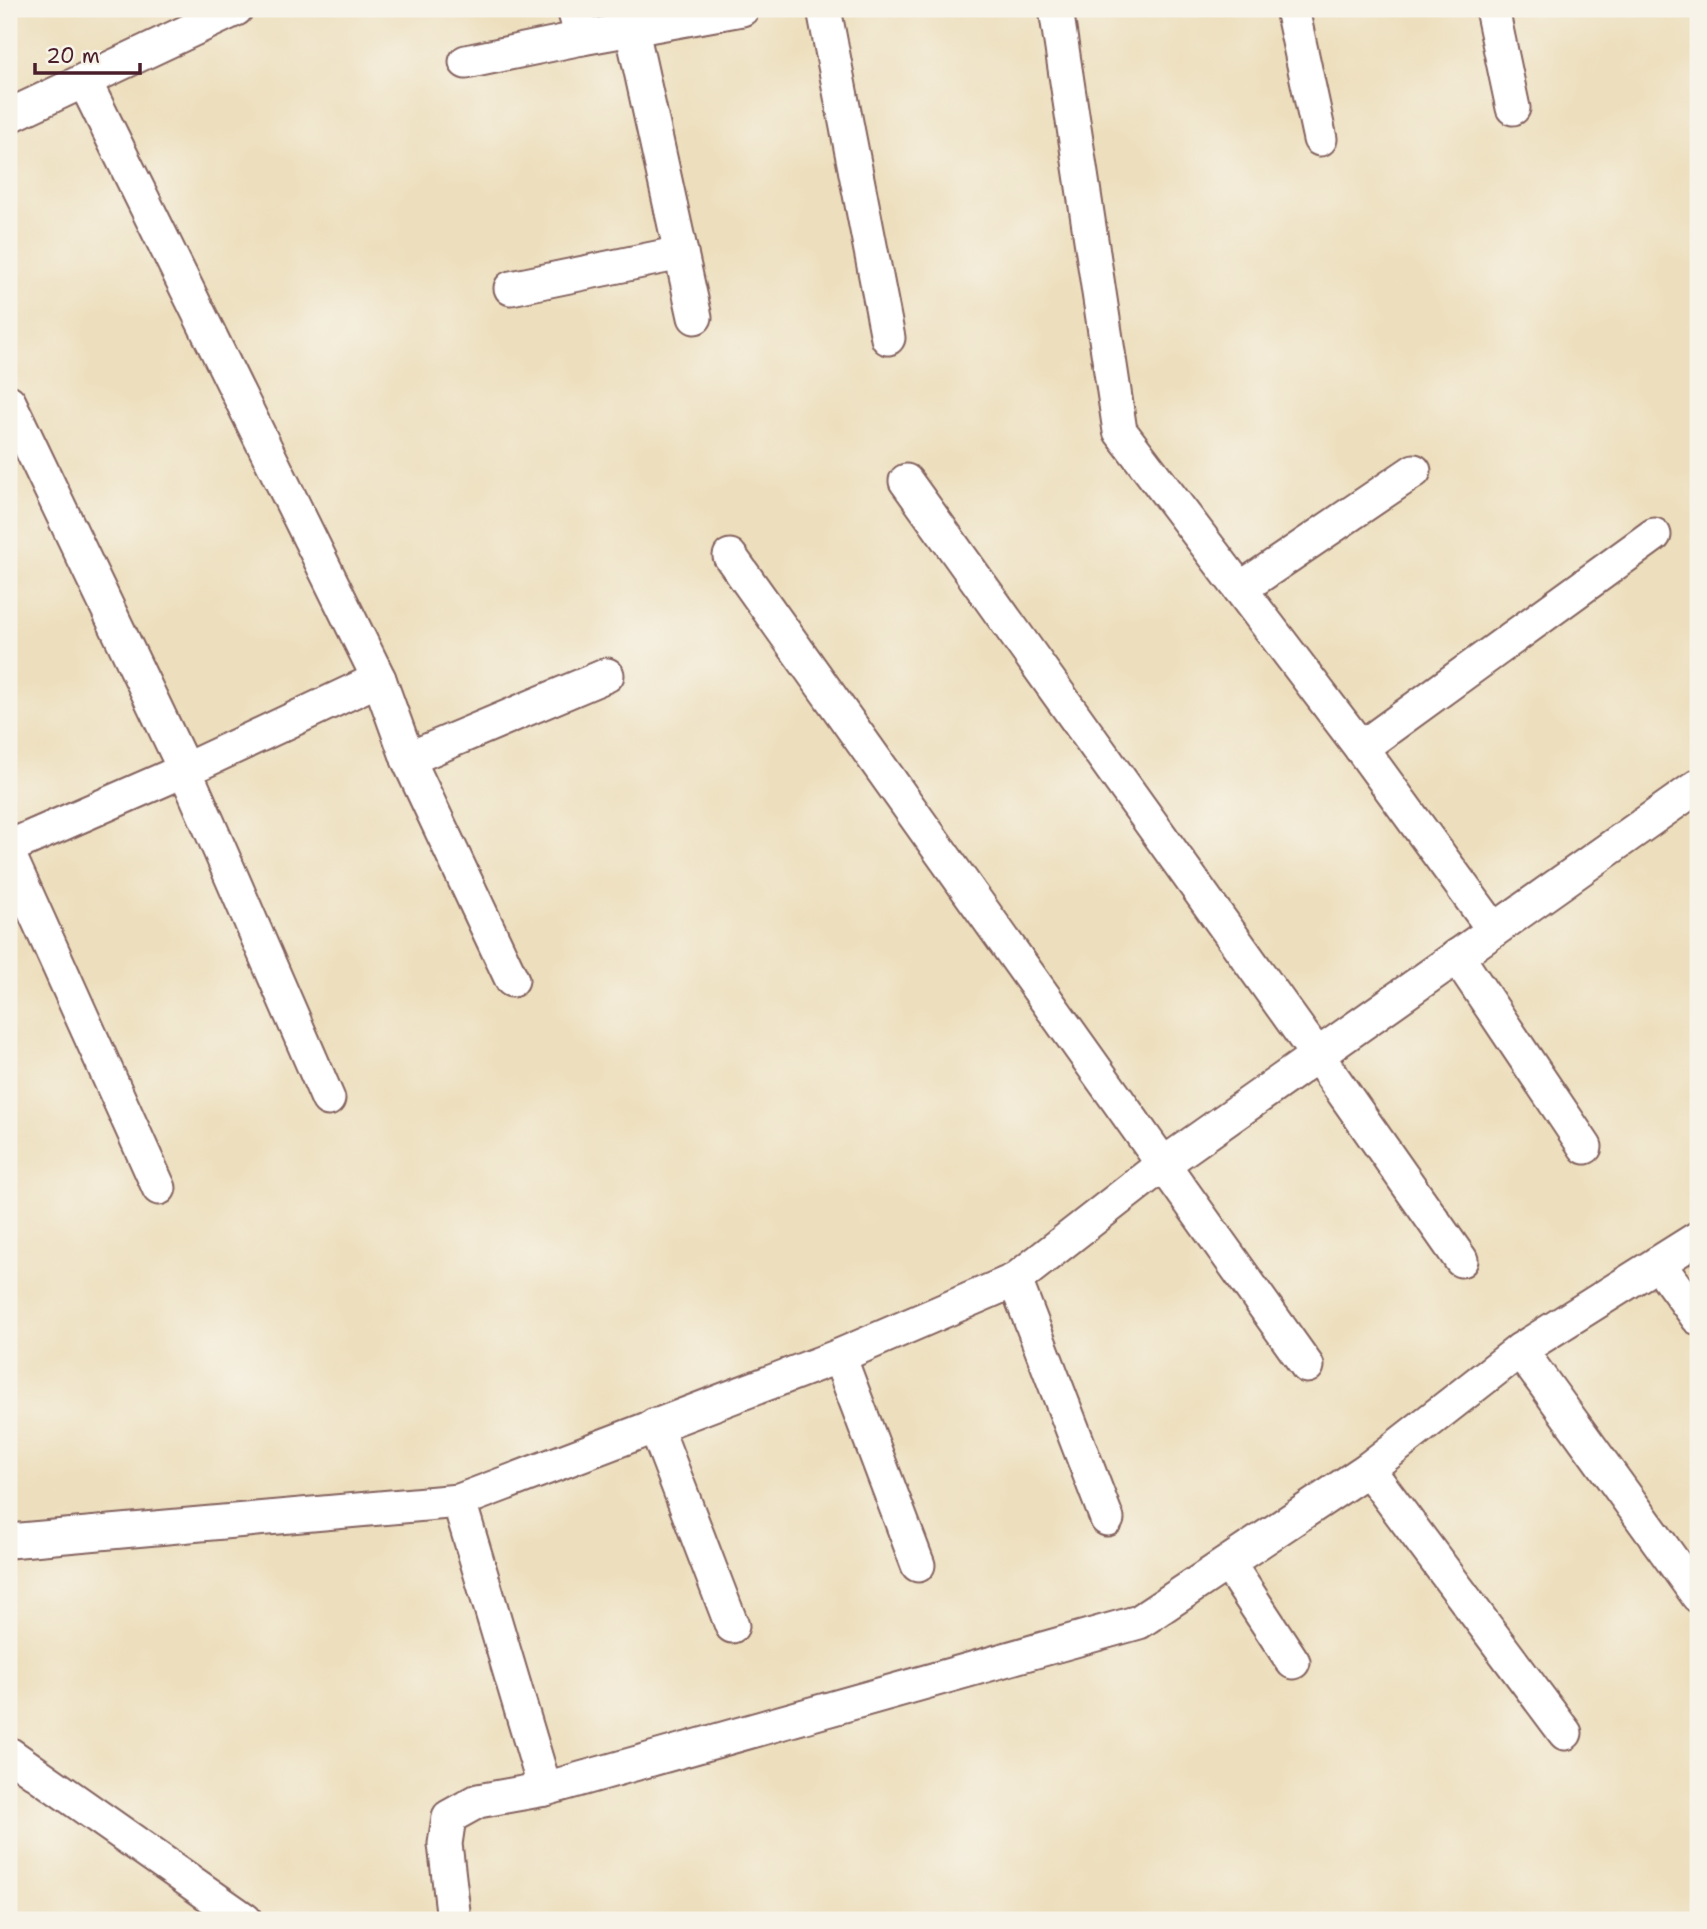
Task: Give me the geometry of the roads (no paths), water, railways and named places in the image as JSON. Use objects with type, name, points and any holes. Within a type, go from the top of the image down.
[{"type":"street","points":[[9,116],[236,9]]},
{"type":"street","points":[[466,62],[578,23],[632,30],[742,9]]},
{"type":"street","points":[[824,9],[888,338]]},
{"type":"street","points":[[1056,9],[1120,431],[1361,748],[1494,930]]},
{"type":"street","points":[[1292,9],[1320,139]]},
{"type":"street","points":[[1492,9],[1513,108]]},
{"type":"street","points":[[632,30],[695,317]]},
{"type":"street","points":[[84,80],[379,679],[408,759],[512,980]]},
{"type":"street","points":[[511,288],[681,253]]},
{"type":"street","points":[[9,402],[185,770],[328,1098]]},
{"type":"street","points":[[1240,589],[1414,471]]},
{"type":"street","points":[[906,481],[1461,1260]]},
{"type":"street","points":[[1361,748],[1654,535]]},
{"type":"street","points":[[730,556],[1307,1366]]},
{"type":"street","points":[[408,759],[607,675]]},
{"type":"street","points":[[9,848],[185,770],[379,679]]},
{"type":"street","points":[[9,1541],[459,1501],[839,1356],[1015,1280],[1162,1165],[1698,786]]},
{"type":"street","points":[[9,855],[159,1188]]},
{"type":"street","points":[[1457,956],[1585,1147]]},
{"type":"street","points":[[454,1920],[445,1844],[449,1817],[478,1801],[545,1789],[1139,1622],[1368,1469],[1520,1350],[1698,1238]]},
{"type":"street","points":[[1658,1264],[1698,1318]]},
{"type":"street","points":[[1015,1280],[1107,1519]]},
{"type":"street","points":[[1520,1350],[1698,1596]]},
{"type":"street","points":[[839,1356],[918,1565]]},
{"type":"street","points":[[655,1425],[732,1626]]},
{"type":"street","points":[[1368,1469],[1565,1733]]},
{"type":"street","points":[[459,1501],[545,1789]]},
{"type":"street","points":[[1228,1563],[1293,1662]]},
{"type":"street","points":[[9,1754],[245,1920]]}]
